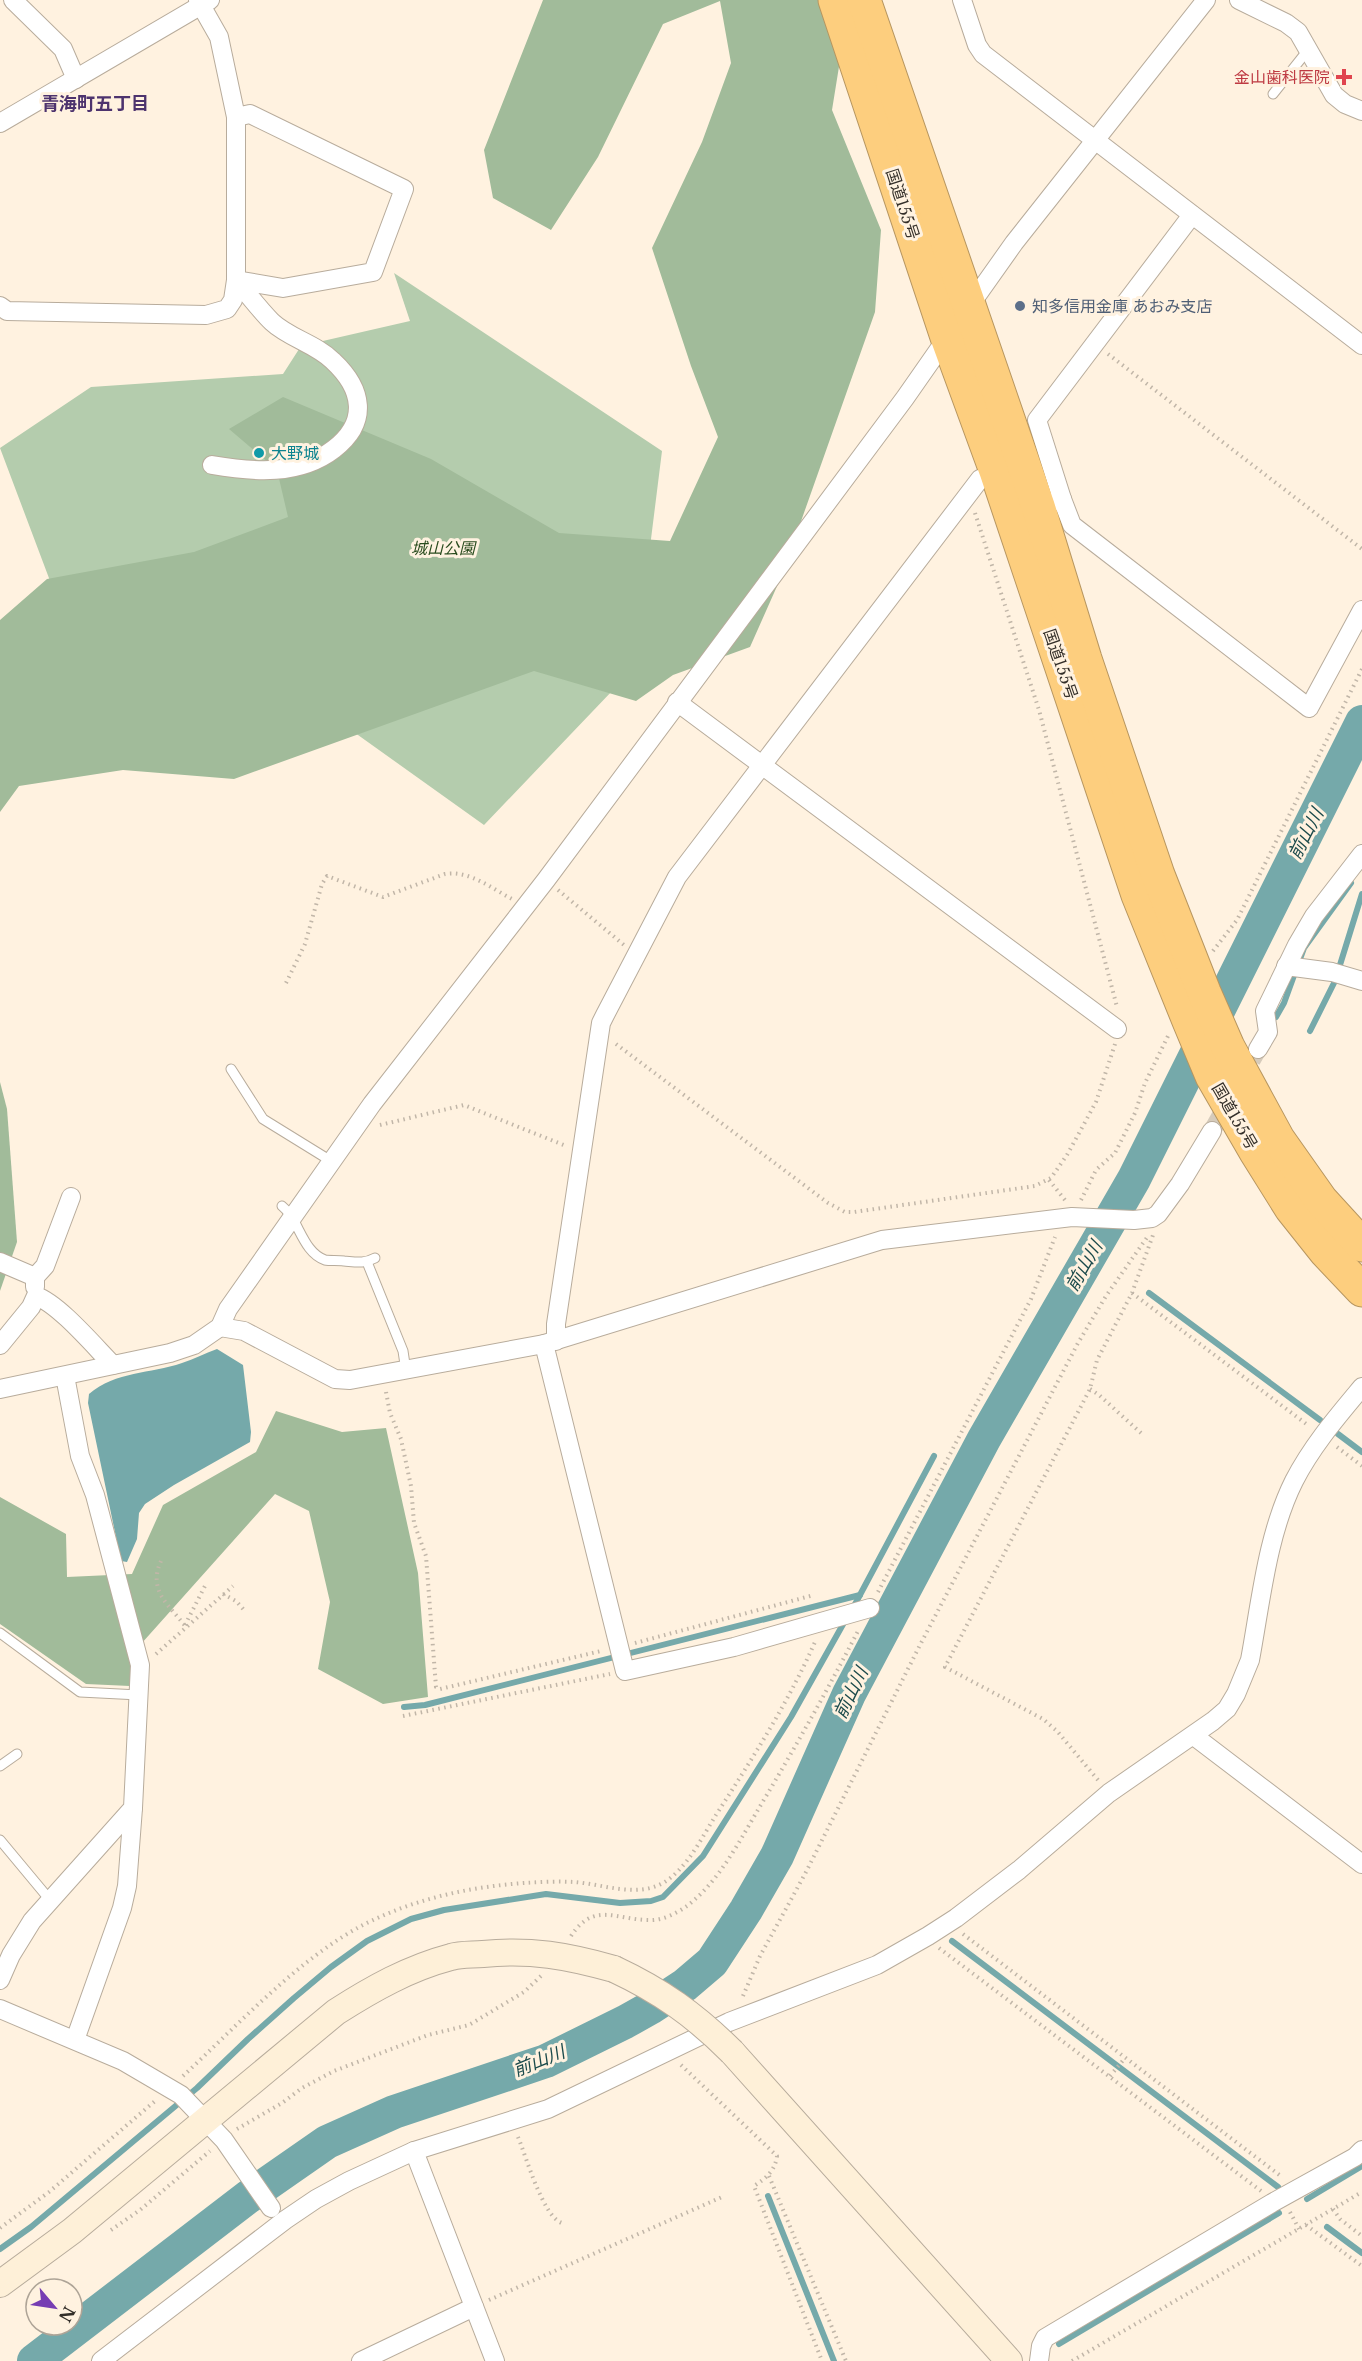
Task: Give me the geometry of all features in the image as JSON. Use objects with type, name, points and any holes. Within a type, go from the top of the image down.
[{"type":"highway","name":"国道155号","points":[[835,0],[947,338],[996,471],[1138,895],[1193,996],[1243,1048],[1278,1139],[1321,1200],[1362,1245]]},
{"type":"highway","name":"国道155号","points":[[864,0],[969,306],[1050,502],[1085,659],[1158,875],[1193,996],[1212,1076],[1292,1208],[1326,1252],[1362,1290]]},
{"type":"street","points":[[13,0],[63,49],[76,79]]},
{"type":"street","points":[[962,0],[977,45],[983,54],[1362,345]]},
{"type":"street","points":[[0,1389],[170,1353],[194,1345],[220,1327],[228,1308],[287,1211],[331,1161],[546,880],[905,398],[1014,243],[1206,0]]},
{"type":"street","points":[[1239,0],[1286,23],[1298,32],[1334,95],[1345,104],[1362,111]]},
{"type":"street","points":[[0,123],[203,2],[219,37],[236,117],[236,280],[233,300],[227,309],[206,315],[2,312]]},
{"type":"street","points":[[236,117],[250,114],[404,189],[373,272],[283,288],[236,280]]},
{"type":"street","points":[[1192,215],[1037,420],[1050,502],[1072,525],[1309,708],[1362,610]]},
{"type":"street","points":[[212,465],[246,471],[303,466],[327,454],[342,443],[357,420],[360,403],[354,386],[333,360],[273,323],[236,280]]},
{"type":"street","points":[[870,1608],[734,1647],[625,1671],[550,1343],[605,1015],[677,878],[980,479],[996,471]]},
{"type":"street","points":[[677,702],[1117,1029]]},
{"type":"street","points":[[1243,1048],[1268,1032],[1265,1011],[1286,966],[1314,916],[1362,854]]},
{"type":"street","points":[[1286,966],[1332,972],[1362,981]]},
{"type":"street","points":[[220,1327],[244,1331],[334,1378],[350,1380],[550,1343],[882,1239],[1077,1215],[1134,1220],[1152,1218],[1158,1214],[1180,1184],[1212,1131]]},
{"type":"street","points":[[0,1345],[31,1307],[36,1296],[36,1277],[45,1266],[71,1197]]},
{"type":"street","points":[[0,1262],[36,1277]]},
{"type":"street","points":[[36,1296],[60,1312],[113,1365]]},
{"type":"street","points":[[64,1376],[80,1456],[95,1495],[140,1665],[127,1886],[122,1908],[75,2040]]},
{"type":"street","points":[[101,2361],[285,2220],[316,2199],[349,2181],[414,2151],[548,2109],[744,2016],[877,1965],[930,1935],[951,1922],[1019,1870],[1109,1793],[1194,1736],[1227,1708],[1244,1678],[1250,1660],[1274,1537],[1294,1480],[1322,1436],[1362,1388]]},
{"type":"street","points":[[1194,1736],[1362,1864]]},
{"type":"street","points":[[0,1980],[11,1955],[32,1921],[133,1808]]},
{"type":"street","points":[[0,2284],[72,2232],[336,2012],[374,1988],[453,1956],[541,1952],[579,1959],[614,1969],[676,2002],[705,2024],[1009,2361]]},
{"type":"street","points":[[0,2009],[123,2061],[182,2095],[224,2140],[271,2208]]},
{"type":"street","points":[[1039,2361],[1041,2346],[1045,2338],[1272,2203],[1355,2157],[1362,2150]]},
{"type":"street","points":[[414,2151],[495,2361]]},
{"type":"street","points":[[361,2361],[474,2307]]},
{"type":"lane","points":[[1273,94],[1304,55],[1309,52]]},
{"type":"lane","points":[[231,1069],[263,1119],[331,1161]]},
{"type":"lane","points":[[287,1211],[311,1249],[325,1260],[371,1260],[403,1351],[406,1371]]},
{"type":"lane","points":[[0,1632],[80,1692],[139,1695]]},
{"type":"lane","points":[[0,1766],[16,1755]]},
{"type":"lane","points":[[0,1840],[50,1900]]},
{"type":"path","points":[[1095,344],[1362,549]]},
{"type":"path","points":[[600,1036],[613,1041],[828,1203],[845,1212],[1035,1186],[1049,1180],[1058,1169],[1096,1102],[1115,1046],[1117,1008],[1039,710],[972,506],[966,498]]},
{"type":"path","points":[[1049,1180],[1077,1215],[1096,1170],[1115,1154],[1135,1113],[1145,1083],[1218,946],[1238,920],[1362,669]]},
{"type":"path","points":[[286,983],[305,944],[322,884],[327,876],[383,897],[445,874],[456,873],[478,881],[516,901],[524,908]]},
{"type":"path","points":[[546,880],[636,955]]},
{"type":"path","points":[[356,1127],[364,1129],[465,1105],[582,1152]]},
{"type":"path","points":[[1109,1793],[1057,1731],[1043,1719],[945,1667],[1090,1389],[1096,1360],[1132,1293],[1150,1249],[1158,1214]]},
{"type":"path","points":[[744,2016],[739,2005],[760,1956],[805,1874],[920,1645],[1078,1343],[1106,1296],[1147,1238],[1158,1214]]},
{"type":"path","points":[[1132,1293],[1362,1466]]},
{"type":"path","points":[[384,1374],[390,1413],[401,1439],[411,1486],[414,1523],[426,1556],[436,1687],[440,1689],[618,1647],[814,1595]]},
{"type":"path","points":[[1090,1389],[1141,1433]]},
{"type":"path","points":[[161,1561],[157,1580],[160,1593],[166,1606],[185,1626]]},
{"type":"path","points":[[185,1626],[206,1584]]},
{"type":"path","points":[[140,1665],[233,1586]]},
{"type":"path","points":[[223,1594],[236,1601],[244,1610]]},
{"type":"path","points":[[0,2228],[49,2192],[170,2088],[280,1985],[326,1948],[362,1926],[402,1908],[446,1894],[481,1887],[574,1882],[617,1889],[638,1889],[664,1882],[693,1851],[779,1713],[811,1650],[819,1623]]},
{"type":"path","points":[[403,1716],[625,1671]]},
{"type":"path","points":[[951,1922],[955,1928],[1125,2058],[1261,2159],[1295,2190]]},
{"type":"path","points":[[930,1935],[939,1948],[1270,2197],[1272,2203]]},
{"type":"path","points":[[102,2236],[140,2210],[233,2131],[282,2103],[302,2088],[334,2071],[428,2035],[469,2025],[524,1992],[540,1978],[547,1968]]},
{"type":"path","points":[[672,2049],[681,2065],[777,2156],[776,2164],[769,2176],[754,2186],[822,2361]]},
{"type":"path","points":[[1110,2077],[1125,2058]]},
{"type":"path","points":[[512,2120],[545,2205],[551,2216],[562,2223]]},
{"type":"path","points":[[769,2176],[846,2361]]},
{"type":"path","points":[[1072,2361],[1362,2192]]},
{"type":"path","points":[[474,2307],[722,2197]]},
{"type":"path","points":[[1333,2209],[1340,2219],[1362,2236]]},
{"type":"path","points":[[1306,2224],[1362,2266]]},
{"type":"green space","points":[[543,0],[834,0],[842,48],[832,110],[881,230],[875,312],[782,575],[750,647],[673,675],[636,701],[534,671],[234,779],[123,770],[19,786],[0,812],[0,620],[47,579],[194,552],[288,517],[277,470],[229,429],[283,397],[431,459],[559,533],[670,541],[718,437],[691,366],[652,248],[702,142],[731,63],[720,1],[663,24],[598,157],[551,230],[493,198],[484,150]]},
{"type":"green space","name":"城山公園","points":[[394,273],[662,451],[635,667],[484,825],[274,675],[61,610],[0,448],[91,387],[283,374],[301,346],[410,321]]},
{"type":"green space","points":[[0,1082],[7,1109],[17,1242],[0,1291]]},
{"type":"green space","points":[[276,1411],[342,1432],[386,1428],[418,1573],[428,1697],[383,1704],[318,1669],[330,1602],[309,1511],[275,1494],[133,1653],[130,1686],[86,1684],[0,1624],[0,1497],[66,1534],[67,1577],[132,1574],[163,1505],[256,1452]]},
{"type":"water","points":[[217,1349],[243,1365],[251,1432],[250,1442],[145,1504],[139,1513],[137,1539],[127,1562],[121,1561],[88,1403],[89,1394],[110,1381],[170,1367]]},
{"type":"waterway","name":"前山川","points":[[34,2361],[248,2197],[327,2142],[394,2112],[546,2061],[650,2008],[685,1985],[712,1962],[746,1910],[777,1856],[849,1694],[984,1439],[1134,1179],[1362,722]]},
{"type":"waterway","points":[[1276,1017],[1284,1003],[1304,948],[1351,883]]},
{"type":"waterway","points":[[1310,1031],[1335,981],[1362,894]]},
{"type":"waterway","points":[[1149,1293],[1320,1420]]},
{"type":"waterway","points":[[1338,1434],[1362,1452]]},
{"type":"waterway","points":[[853,1608],[934,1456]]},
{"type":"waterway","points":[[404,1707],[425,1705],[860,1595]]},
{"type":"waterway","points":[[0,2249],[31,2227],[197,2088],[294,1998],[367,1941],[411,1919],[444,1910],[546,1894],[620,1903],[651,1901],[663,1897],[703,1856],[791,1717],[846,1619]]},
{"type":"waterway","points":[[952,1941],[1278,2187]]},
{"type":"waterway","points":[[1307,2199],[1362,2166]]},
{"type":"waterway","points":[[768,2196],[834,2361]]},
{"type":"waterway","points":[[1059,2344],[1279,2213]]},
{"type":"waterway","points":[[1327,2227],[1362,2253]]},
{"type":"tunnel","points":[[1212,1131],[1258,1049]]},
{"type":"place","name":"金山歯科医院","points":[[1344,77]]},
{"type":"place","name":"知多信用金庫 あおみ支店","points":[[1020,306]]},
{"type":"place","name":"大野城","points":[[259,453]]},
{"type":"district","name":"青海町五丁目","points":[[95,104]]}]
